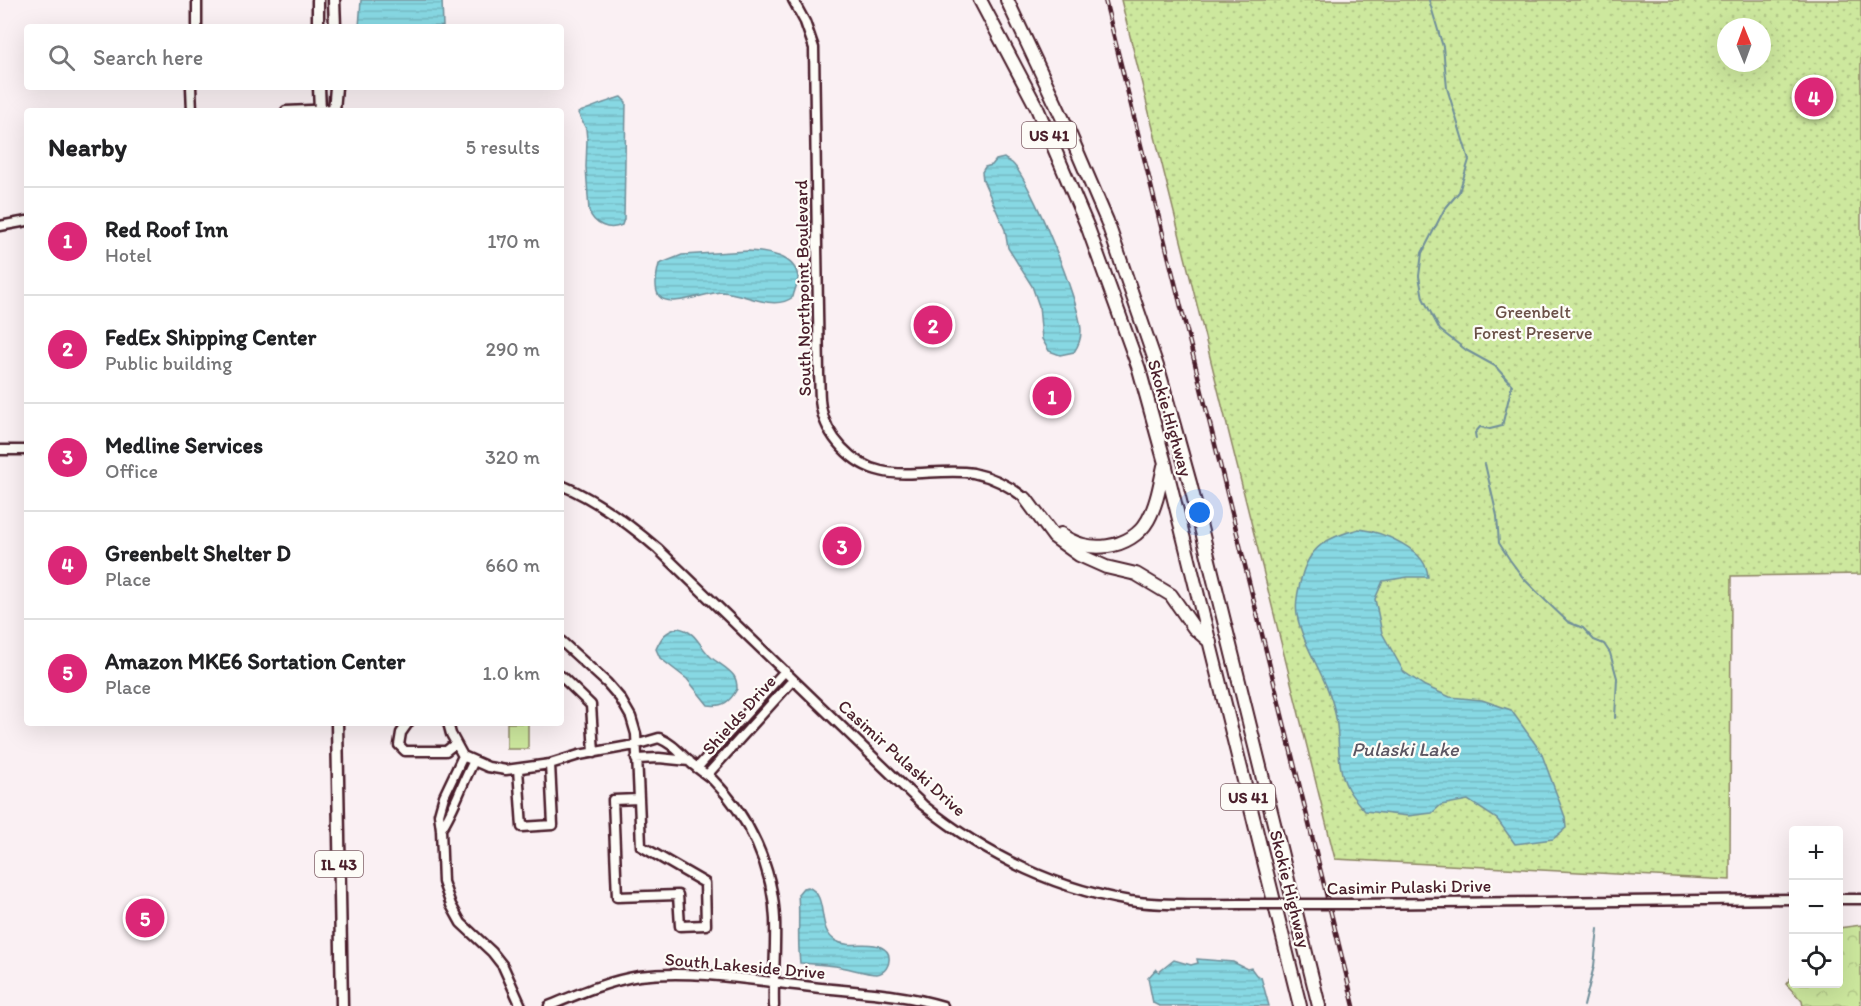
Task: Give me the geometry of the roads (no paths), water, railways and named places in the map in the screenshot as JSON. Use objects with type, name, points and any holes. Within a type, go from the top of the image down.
[{"type":"highway","name":"Skokie Highway","points":[[981,0],[1037,108],[1088,228],[1135,359],[1165,463],[1300,1006]]},
{"type":"highway","name":"Skokie Highway","points":[[1009,0],[1107,221],[1160,375],[1190,483],[1319,1006]]},
{"type":"highway","points":[[1026,499],[1063,536],[1077,543],[1094,547],[1123,543],[1148,522],[1165,463]]},
{"type":"highway","points":[[1026,499],[1054,537],[1079,555],[1106,567],[1136,574],[1171,595],[1194,628],[1210,642]]},
{"type":"main road","points":[[318,0],[318,24]]},
{"type":"main road","points":[[334,0],[335,24]]},
{"type":"main road","points":[[319,90],[320,108]]},
{"type":"main road","points":[[334,108],[336,90]]},
{"type":"main road","name":"IL 43","points":[[337,726],[342,1006]]},
{"type":"street","points":[[197,0],[197,24]]},
{"type":"street","name":"South Northpoint Boulevard","points":[[793,0],[805,22],[814,48],[819,375],[821,407],[827,426],[847,454],[881,472],[971,473],[991,478],[1011,487],[1026,499]]},
{"type":"street","points":[[191,90],[192,108]]},
{"type":"street","points":[[0,226],[24,222]]},
{"type":"street","points":[[0,450],[24,450]]},
{"type":"street","name":"Casimir Pulaski Drive","points":[[564,487],[633,527],[658,549],[923,805],[968,839],[1002,859],[1070,887],[1131,901],[1168,904],[1789,899]]},
{"type":"street","points":[[564,644],[607,683],[620,698],[631,717],[636,734],[635,745],[639,799],[641,846],[705,884],[706,925],[680,926],[678,895],[617,897],[613,800],[639,799]]},
{"type":"street","name":"Shields Drive","points":[[697,768],[785,671]]},
{"type":"street","points":[[564,678],[591,705],[594,753]]},
{"type":"street","name":"Shields Drive","points":[[774,1006],[775,918],[765,864],[740,814],[707,775],[793,680]]},
{"type":"street","points":[[406,726],[401,733],[399,745],[405,751],[446,751],[456,744]]},
{"type":"street","points":[[449,726],[463,756],[488,767],[506,770],[550,764],[579,755],[635,745],[659,738],[672,744],[707,775]]},
{"type":"street","points":[[463,756],[439,814],[443,882],[461,923],[492,952],[503,966],[521,1006]]},
{"type":"street","points":[[636,759],[660,758],[689,761]]},
{"type":"street","points":[[441,829],[474,761]]},
{"type":"street","points":[[518,769],[522,826],[553,825],[550,764]]},
{"type":"street","points":[[442,803],[453,808]]},
{"type":"street","points":[[1843,899],[1861,899]]},
{"type":"street","name":"South Lakeside Drive","points":[[549,1006],[596,987],[638,976],[663,974],[774,982],[912,998],[943,1006]]},
{"type":"water","points":[[361,0],[442,0],[443,24],[359,24]]},
{"type":"water","points":[[621,97],[626,102],[624,219],[622,225],[607,227],[594,220],[589,211],[586,129],[578,113]]},
{"type":"water","points":[[1004,158],[1012,163],[1030,192],[1064,271],[1079,317],[1081,331],[1081,337],[1074,352],[1060,355],[1049,351],[1042,339],[1039,306],[1032,286],[1008,248],[1005,230],[983,180],[982,172],[985,167]]},
{"type":"water","points":[[748,251],[779,256],[792,264],[798,278],[793,297],[777,303],[722,292],[671,301],[664,300],[657,293],[656,280],[659,264],[682,255]]},
{"type":"water","name":"Pulaski Lake","points":[[1359,529],[1380,534],[1402,544],[1412,550],[1426,567],[1428,577],[1383,581],[1375,599],[1382,633],[1404,672],[1425,686],[1450,697],[1482,700],[1511,710],[1541,752],[1565,817],[1566,828],[1553,839],[1515,844],[1497,819],[1468,800],[1441,805],[1432,813],[1408,816],[1365,811],[1350,792],[1341,771],[1337,722],[1332,700],[1300,628],[1296,606],[1299,588],[1309,558],[1329,540]]},
{"type":"water","points":[[678,628],[690,632],[708,654],[734,676],[737,689],[726,703],[708,705],[687,679],[660,658],[656,649],[660,641],[664,635]]},
{"type":"water","points":[[808,887],[815,891],[819,898],[826,929],[830,936],[841,943],[870,944],[884,949],[887,951],[889,960],[885,970],[873,974],[836,966],[800,963],[798,894],[803,888]]},
{"type":"water","points":[[1197,959],[1233,962],[1247,969],[1251,968],[1256,975],[1261,977],[1269,1006],[1159,1006],[1153,1003],[1148,978],[1156,969],[1159,972],[1174,960],[1191,965],[1198,963]]},
{"type":"waterway","points":[[1429,0],[1443,47],[1447,88],[1469,160],[1459,192],[1444,210],[1422,253],[1419,276],[1423,298],[1440,330],[1466,350],[1495,366],[1512,385],[1502,426],[1490,429],[1480,427],[1475,433],[1476,439]]},
{"type":"waterway","points":[[1485,464],[1497,516],[1499,543],[1510,560],[1524,579],[1568,622],[1583,628],[1594,640],[1604,644],[1610,653],[1617,678],[1615,718]]},
{"type":"waterway","points":[[1584,1006],[1594,966],[1598,929]]},
{"type":"railway","points":[[1105,0],[1354,1006]]},
{"type":"place","name":"Greenbelt Shelter D","points":[[1814,97]]},
{"type":"place","name":"FedEx Shipping Center","points":[[933,325]]},
{"type":"place","name":"Red Roof Inn","points":[[1052,396]]},
{"type":"place","name":"Medline Services","points":[[842,546]]},
{"type":"place","name":"Amazon MKE6 Sortation Center","points":[[145,918]]},
{"type":"park label","name":"Greenbelt Forest Preserve","points":[[1533,322]]}]
